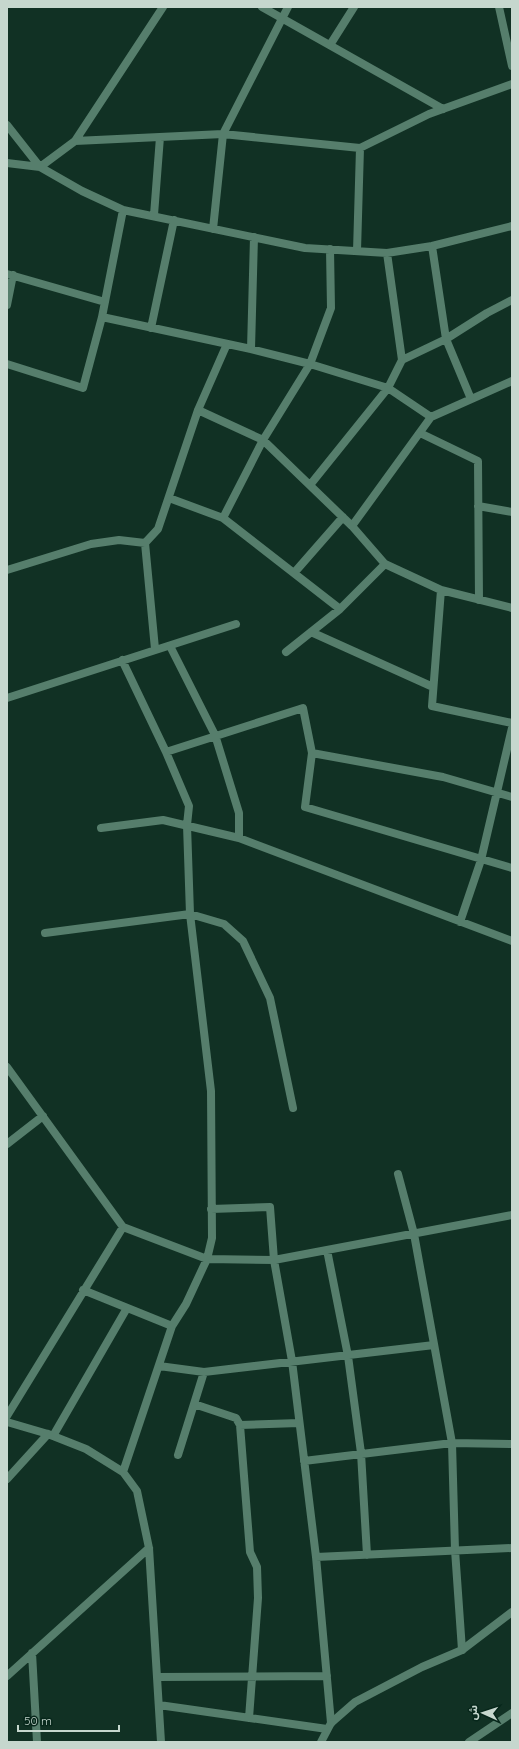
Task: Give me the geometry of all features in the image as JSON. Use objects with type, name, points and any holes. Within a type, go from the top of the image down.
[{"type":"street","points":[[7,163],[40,167],[75,141],[163,7]]},
{"type":"street","points":[[262,7],[443,108]]},
{"type":"street","points":[[213,228],[223,134],[281,18],[288,7]]},
{"type":"street","points":[[330,45],[354,7]]},
{"type":"street","points":[[499,7],[512,66]]},
{"type":"street","points":[[75,141],[223,134],[360,148],[443,108],[512,84]]},
{"type":"street","points":[[7,125],[40,167],[82,191],[123,210],[154,215],[305,248],[387,253],[432,246],[512,226]]},
{"type":"street","points":[[154,215],[160,137]]},
{"type":"street","points":[[356,251],[360,148]]},
{"type":"street","points":[[7,364],[83,388],[102,317],[123,210]]},
{"type":"street","points":[[151,328],[174,220]]},
{"type":"street","points":[[251,349],[254,237]]},
{"type":"street","points":[[432,246],[446,339],[472,399]]},
{"type":"street","points":[[223,518],[263,440],[310,364],[331,308],[330,249]]},
{"type":"street","points":[[310,485],[388,388],[402,360],[387,253]]},
{"type":"street","points":[[7,305],[10,274],[105,302]]},
{"type":"street","points":[[402,360],[446,339],[487,313],[512,300]]},
{"type":"street","points":[[102,317],[251,349],[310,364],[388,388],[431,418]]},
{"type":"street","points":[[155,649],[145,543],[158,529],[198,410],[227,344]]},
{"type":"street","points":[[352,526],[431,418],[512,381]]},
{"type":"street","points":[[198,410],[263,440],[352,526],[385,564],[440,590],[512,608]]},
{"type":"street","points":[[420,433],[478,461],[479,600]]},
{"type":"street","points":[[169,498],[223,518],[340,609]]},
{"type":"street","points":[[478,506],[512,512]]},
{"type":"street","points":[[294,573],[343,517]]},
{"type":"street","points":[[7,570],[91,544],[119,540],[145,543]]},
{"type":"street","points":[[286,652],[340,609],[385,564]]},
{"type":"street","points":[[440,590],[432,687],[432,706],[512,723]]},
{"type":"street","points":[[7,698],[236,624]]},
{"type":"street","points":[[311,632],[432,687]]},
{"type":"street","points":[[170,646],[215,735],[239,813],[238,838]]},
{"type":"street","points":[[122,660],[166,752],[189,806],[187,826],[190,914],[211,1091],[212,1209],[212,1238],[207,1259],[186,1304],[172,1326],[123,1472]]},
{"type":"street","points":[[166,752],[215,735],[303,708],[312,753],[305,807],[512,868]]},
{"type":"street","points":[[460,922],[482,860],[512,728]]},
{"type":"street","points":[[312,753],[443,777],[512,797]]},
{"type":"street","points":[[101,828],[163,820],[238,838],[512,941]]},
{"type":"street","points":[[44,933],[190,914],[224,924],[243,941],[270,998],[293,1108]]},
{"type":"street","points":[[7,1067],[123,1227],[207,1259],[274,1260],[512,1216]]},
{"type":"street","points":[[7,1144],[42,1116]]},
{"type":"street","points":[[398,1174],[414,1234],[452,1443],[455,1550],[462,1650]]},
{"type":"street","points":[[212,1209],[270,1207],[274,1260],[292,1362],[316,1557],[327,1676],[329,1726]]},
{"type":"street","points":[[7,1416],[123,1227]]},
{"type":"street","points":[[326,1250],[348,1356],[361,1453],[367,1555]]},
{"type":"street","points":[[83,1290],[172,1326]]},
{"type":"street","points":[[7,1479],[51,1435],[127,1308]]},
{"type":"street","points":[[159,1366],[204,1372],[434,1345]]},
{"type":"street","points":[[178,1455],[204,1372]]},
{"type":"street","points":[[194,1404],[236,1418],[240,1425],[250,1552],[257,1567],[258,1598],[249,1718]]},
{"type":"street","points":[[7,1422],[51,1435],[86,1449],[123,1472],[137,1491],[149,1548],[161,1742]]},
{"type":"street","points":[[240,1425],[299,1423]]},
{"type":"street","points":[[304,1461],[452,1443],[512,1444]]},
{"type":"street","points":[[7,1676],[149,1548]]},
{"type":"street","points":[[316,1557],[512,1548]]},
{"type":"street","points":[[321,1742],[329,1726],[355,1702],[422,1667],[462,1650],[512,1612]]},
{"type":"street","points":[[32,1653],[37,1742]]},
{"type":"street","points":[[157,1677],[327,1676]]},
{"type":"street","points":[[159,1705],[249,1718],[329,1726]]},
{"type":"street","points":[[469,1742],[512,1713]]}]
